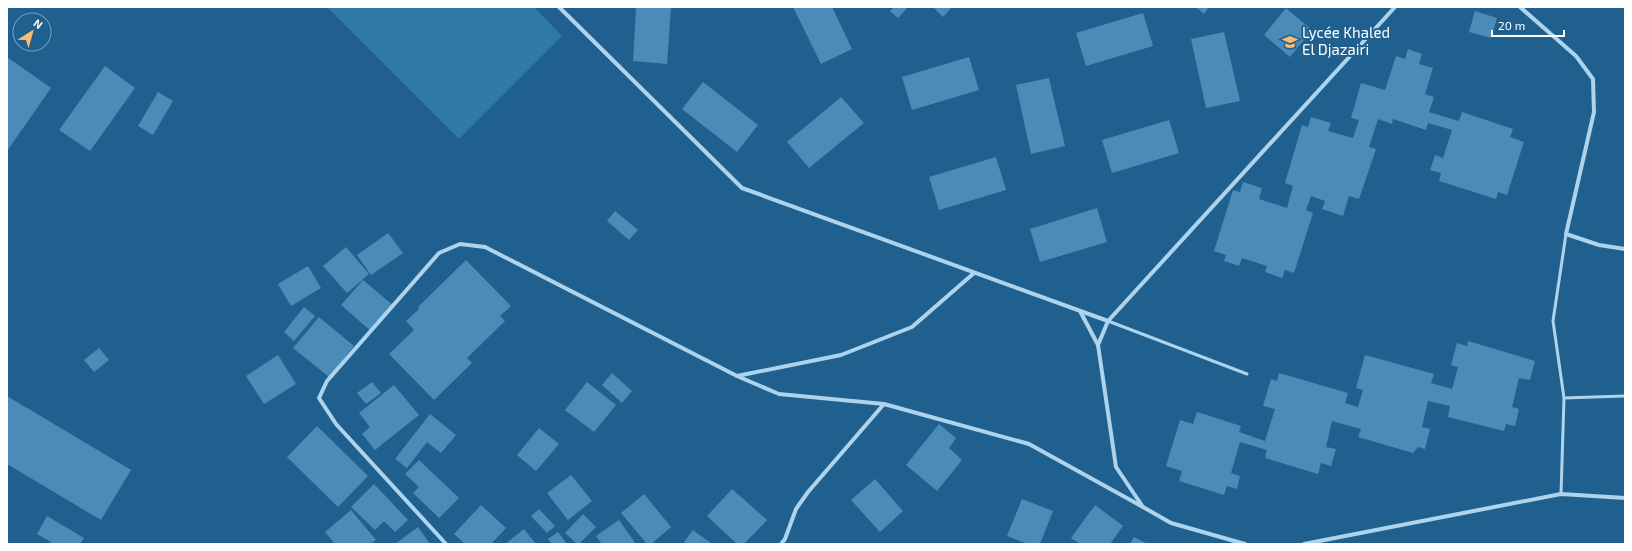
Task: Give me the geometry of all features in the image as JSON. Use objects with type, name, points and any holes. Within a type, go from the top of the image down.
[{"type":"street","points":[[559,7],[742,188],[1108,321]]},
{"type":"street","points":[[1098,345],[1108,321],[1395,7]]},
{"type":"street","points":[[1520,7],[1576,56],[1592,79],[1594,112],[1566,234],[1599,245],[1625,249]]},
{"type":"street","points":[[446,544],[336,424],[319,398],[327,381],[439,253],[460,244],[485,247],[737,376],[779,394],[884,404],[1030,444],[1171,523],[1245,544]]},
{"type":"street","points":[[737,376],[841,355],[912,327],[974,272]]},
{"type":"street","points":[[1080,311],[1098,345],[1116,467],[1143,507]]},
{"type":"street","points":[[782,544],[786,539],[796,509],[808,492],[884,404]]},
{"type":"street","points":[[1304,544],[1561,494],[1625,498]]},
{"type":"lane","points":[[1561,494],[1564,398],[1553,321],[1566,234]]},
{"type":"lane","points":[[1108,321],[1247,374]]},
{"type":"lane","points":[[1564,398],[1625,396]]},
{"type":"shaded area","points":[[327,7],[534,7],[562,36],[459,139]]},
{"type":"building","points":[[636,7],[671,7],[667,64],[633,61]]},
{"type":"building","points":[[793,7],[832,7],[852,49],[821,64]]},
{"type":"building","points":[[894,7],[908,7],[898,18],[890,11]]},
{"type":"building","points":[[933,7],[952,7],[943,17]]},
{"type":"building","points":[[1196,7],[1209,7],[1204,14]]},
{"type":"building","points":[[1286,8],[1312,30],[1290,57],[1264,35]]},
{"type":"building","points":[[1475,11],[1497,18],[1491,38],[1469,32]]},
{"type":"building","points":[[1143,13],[1153,46],[1086,66],[1076,33]]},
{"type":"building","points":[[1224,32],[1240,101],[1206,108],[1191,39]]},
{"type":"building","points":[[1408,49],[1422,54],[1419,64],[1433,68],[1425,94],[1434,97],[1429,112],[1459,121],[1462,112],[1513,129],[1510,137],[1524,142],[1507,195],[1498,192],[1496,199],[1439,181],[1441,173],[1430,170],[1435,155],[1443,158],[1452,130],[1428,123],[1426,130],[1393,119],[1392,124],[1378,119],[1369,147],[1376,149],[1359,199],[1349,196],[1343,216],[1322,209],[1325,201],[1311,196],[1306,210],[1313,213],[1294,273],[1285,270],[1282,278],[1265,272],[1267,266],[1242,258],[1239,266],[1224,261],[1226,255],[1214,251],[1233,190],[1240,192],[1243,182],[1262,188],[1259,199],[1287,208],[1293,186],[1285,183],[1302,125],[1308,127],[1311,117],[1331,123],[1328,131],[1353,138],[1359,120],[1351,118],[1361,83],[1385,90],[1396,56],[1405,59]]},
{"type":"building","points":[[7,57],[51,88],[7,151]]},
{"type":"building","points":[[969,57],[979,90],[912,110],[902,77]]},
{"type":"building","points":[[105,66],[135,88],[90,151],[59,130]]},
{"type":"building","points":[[1049,78],[1065,146],[1031,154],[1016,85]]},
{"type":"building","points":[[703,82],[758,125],[737,152],[682,109]]},
{"type":"building","points":[[158,92],[173,101],[153,135],[138,126]]},
{"type":"building","points":[[841,97],[864,123],[809,168],[787,142]]},
{"type":"building","points":[[1169,120],[1179,153],[1112,173],[1102,140]]},
{"type":"building","points":[[996,157],[1006,190],[939,210],[929,177]]},
{"type":"building","points":[[1097,208],[1107,242],[1040,262],[1030,229]]},
{"type":"building","points":[[615,211],[638,230],[629,240],[607,221]]},
{"type":"building","points":[[388,233],[403,253],[371,275],[357,255]]},
{"type":"building","points":[[346,247],[369,274],[347,293],[323,266]]},
{"type":"building","points":[[466,260],[511,306],[500,316],[505,321],[467,358],[472,363],[434,400],[389,354],[414,330],[406,321],[419,309],[418,307]]},
{"type":"building","points":[[308,266],[321,288],[291,306],[278,284]]},
{"type":"building","points":[[363,280],[394,306],[372,332],[341,305]]},
{"type":"building","points":[[304,307],[315,316],[294,341],[284,332]]},
{"type":"building","points":[[319,317],[354,346],[329,377],[293,348]]},
{"type":"building","points":[[1468,341],[1535,361],[1530,380],[1519,378],[1512,407],[1519,409],[1515,426],[1506,424],[1504,431],[1448,417],[1450,406],[1428,401],[1422,427],[1430,429],[1425,449],[1418,447],[1413,453],[1358,437],[1361,429],[1332,421],[1326,447],[1336,449],[1331,466],[1321,463],[1318,474],[1265,458],[1267,450],[1240,442],[1231,473],[1240,476],[1237,489],[1227,486],[1224,495],[1179,481],[1182,471],[1166,466],[1180,420],[1193,424],[1197,412],[1241,426],[1239,432],[1265,441],[1275,409],[1263,406],[1271,379],[1277,381],[1279,373],[1348,393],[1345,403],[1358,407],[1363,390],[1356,388],[1365,355],[1434,374],[1431,383],[1452,389],[1458,367],[1451,365],[1457,343],[1467,346]]},
{"type":"building","points":[[99,348],[109,360],[94,372],[84,360]]},
{"type":"building","points":[[278,355],[296,384],[264,404],[246,376]]},
{"type":"building","points":[[612,373],[632,391],[622,403],[602,385]]},
{"type":"building","points":[[372,382],[381,393],[366,404],[357,393]]},
{"type":"building","points":[[587,382],[616,405],[594,432],[565,410]]},
{"type":"building","points":[[394,385],[419,415],[375,450],[362,434],[370,427],[359,413]]},
{"type":"building","points":[[7,396],[131,470],[101,520],[7,464]]},
{"type":"building","points":[[430,414],[456,435],[441,453],[427,442],[407,468],[395,459]]},
{"type":"building","points":[[939,424],[956,438],[949,448],[962,460],[937,491],[906,465]]},
{"type":"building","points":[[317,426],[368,476],[338,507],[287,457]]},
{"type":"building","points":[[539,428],[559,444],[536,471],[517,455]]},
{"type":"building","points":[[419,460],[459,498],[439,518],[413,493],[419,487],[405,474]]},
{"type":"building","points":[[571,475],[592,501],[568,520],[547,493]]},
{"type":"building","points":[[875,479],[903,511],[880,532],[851,500]]},
{"type":"building","points":[[374,484],[408,520],[395,532],[384,521],[375,530],[351,507]]},
{"type":"building","points":[[732,489],[767,520],[744,544],[737,544],[707,516]]},
{"type":"building","points":[[644,494],[671,527],[651,544],[647,544],[621,513]]},
{"type":"building","points":[[1022,499],[1053,511],[1040,544],[1028,544],[1007,536]]},
{"type":"building","points":[[481,505],[506,528],[491,544],[465,544],[454,534]]},
{"type":"building","points":[[1095,505],[1123,526],[1110,544],[1080,544],[1071,538]]},
{"type":"building","points":[[539,509],[555,526],[547,533],[531,516]]},
{"type":"building","points":[[351,510],[376,540],[370,544],[335,544],[325,532]]},
{"type":"building","points":[[583,514],[596,527],[579,544],[577,544],[565,533]]},
{"type":"building","points":[[47,516],[84,538],[80,544],[54,544],[37,534]]},
{"type":"building","points":[[619,520],[636,544],[602,544],[596,536]]},
{"type":"building","points":[[418,527],[430,544],[395,544]]},
{"type":"building","points":[[524,529],[536,544],[505,544]]},
{"type":"building","points":[[693,530],[712,544],[687,544],[684,542]]},
{"type":"building","points":[[558,532],[567,544],[552,544],[548,539]]},
{"type":"building","points":[[1134,537],[1148,544],[1130,544]]},
{"type":"place","name":"Lycée Khaled El Djazairi","points":[[1290,42]]}]
